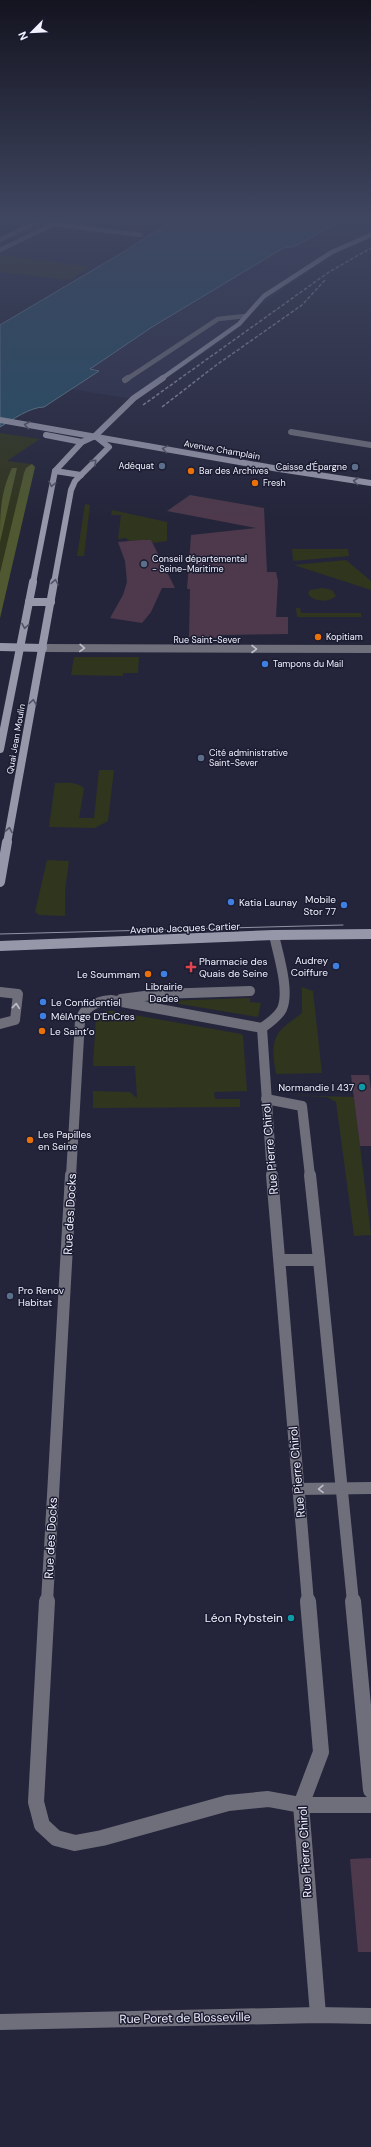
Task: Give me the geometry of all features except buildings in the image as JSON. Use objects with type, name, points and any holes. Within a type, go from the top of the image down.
[{"type":"main road","points":[[55,471],[82,442],[95,436],[138,395],[230,331],[242,319]]},
{"type":"main road","name":"Avenue Champlain","points":[[0,420],[289,471],[371,482]]},
{"type":"main road","points":[[0,427],[82,442]]},
{"type":"main road","name":"Quai Jean Moulin","points":[[0,882],[71,490],[81,475],[109,447],[95,436]]},
{"type":"main road","points":[[55,471],[81,475]]},
{"type":"main road","name":"Quai Jean Moulin","points":[[0,749],[55,471]]},
{"type":"main road","points":[[29,602],[51,602]]},
{"type":"main road","points":[[0,647],[43,648]]},
{"type":"main road","name":"Avenue Jacques Cartier","points":[[0,946],[274,935],[371,934]]},
{"type":"street","points":[[125,380],[218,319]]},
{"type":"street","points":[[291,432],[371,445]]},
{"type":"street","name":"Rue Saint-Sever","points":[[43,648],[371,649]]},
{"type":"street","points":[[262,1028],[277,1016],[283,1006],[284,996],[274,935]]},
{"type":"street","name":"Rue des Docks","points":[[250,991],[160,994],[99,1001],[83,1011],[80,1020],[36,1802],[42,1824],[56,1838],[75,1843],[102,1838],[228,1803],[268,1799],[301,1805],[371,1805]]},
{"type":"street","points":[[0,992],[18,994],[15,1020],[0,1024]]},
{"type":"street","name":"Rue des Docks","points":[[111,1000],[262,1028]]},
{"type":"street","name":"Rue Pierre Chirol","points":[[262,1028],[266,1099],[321,1752],[301,1805],[318,2015]]},
{"type":"street","points":[[266,1099],[302,1106],[319,1260],[371,1790]]},
{"type":"street","points":[[280,1260],[319,1260]]},
{"type":"street","points":[[298,1489],[371,1488]]},
{"type":"street","name":"Rue Poret de Blosseville","points":[[0,2022],[318,2015],[371,2016]]},
{"type":"shaded area","points":[[10,319],[165,319],[90,369],[99,371],[44,407],[27,411],[0,427],[0,325]]},
{"type":"shaded area","points":[[165,319],[247,319],[222,341],[143,394],[138,400],[71,389],[98,371],[90,369]]},
{"type":"green space","points":[[0,433],[40,439],[7,461],[32,464],[35,467],[0,618]]},
{"type":"green space","points":[[32,464],[35,467],[0,618],[0,573],[24,473],[26,468]]},
{"type":"green space","points":[[12,468],[17,468],[0,542],[0,522],[3,495]]},
{"type":"green space","points":[[85,504],[90,505],[84,556],[77,556]]},
{"type":"green space","points":[[112,510],[167,522],[167,541],[153,543],[151,540],[129,541],[126,538],[118,539],[121,515],[111,515]]},
{"type":"green space","points":[[292,549],[348,549],[349,556],[293,561]]},
{"type":"green space","points":[[346,560],[371,581],[371,590],[294,565]]},
{"type":"green space","points":[[322,588],[332,590],[336,596],[329,600],[321,601],[314,599],[308,594],[310,590]]},
{"type":"green space","points":[[296,608],[300,608],[301,613],[361,613],[361,617],[297,617]]},
{"type":"green space","points":[[74,657],[139,657],[138,673],[123,673],[123,676],[71,675]]},
{"type":"green space","points":[[99,770],[114,770],[108,821],[95,828],[49,827],[55,783],[74,783],[84,788],[79,818],[94,818]]},
{"type":"green space","points":[[47,860],[69,861],[65,890],[65,916],[39,915],[35,912]]},
{"type":"green space","points":[[302,987],[313,991],[322,1073],[276,1074],[274,1063],[275,1041],[282,1028],[302,1013]]},
{"type":"green space","points":[[250,998],[250,1002],[261,1003],[258,1017],[162,1001]]},
{"type":"green space","points":[[106,1011],[241,1034],[243,1036],[247,1091],[214,1092],[215,1099],[240,1099],[240,1107],[93,1108],[93,1091],[130,1092],[137,1098],[135,1066],[93,1066],[96,1017]]},
{"type":"green space","points":[[287,1095],[354,1097],[371,1235],[354,1236],[336,1102],[327,1097]]},
{"type":"tram line","points":[[0,934],[343,925]]},
{"type":"railway","points":[[143,405],[263,319]]},
{"type":"railway","points":[[162,407],[215,366],[282,319]]},
{"type":"place","name":"Adéquat","points":[[162,466]]},
{"type":"place","name":"Caisse d'Épargne","points":[[355,467]]},
{"type":"place","name":"Bar des Archives","points":[[191,471]]},
{"type":"place","name":"Fresh","points":[[255,483]]},
{"type":"place","name":"Conseil départemental - Seine-Maritime","points":[[144,564]]},
{"type":"place","name":"Kopitiam","points":[[318,637]]},
{"type":"place","name":"Tampons du Mail","points":[[265,664]]},
{"type":"place","name":"Cité administrative Saint-Sever","points":[[201,758]]},
{"type":"place","name":"Katia Launay","points":[[231,902]]},
{"type":"place","name":"Mobile Stor 77","points":[[344,905]]},
{"type":"place","name":"Audrey Coiffure","points":[[336,966]]},
{"type":"place","name":"Pharmacie des Quais de Seine","points":[[191,967]]},
{"type":"place","name":"Le Soummam","points":[[148,974]]},
{"type":"place","name":"Librairie Dades","points":[[164,974]]},
{"type":"place","name":"Le Confidentiel","points":[[43,1002]]},
{"type":"place","name":"MélAnge D'EnCres","points":[[43,1016]]},
{"type":"place","name":"Le Saint’o","points":[[42,1031]]},
{"type":"place","name":"Normandie I 437","points":[[362,1087]]},
{"type":"place","name":"Les Papilles en Seine","points":[[30,1140]]},
{"type":"place","name":"Pro Renov Habitat","points":[[10,1296]]},
{"type":"place","name":"Léon Rybstein","points":[[291,1618]]}]
